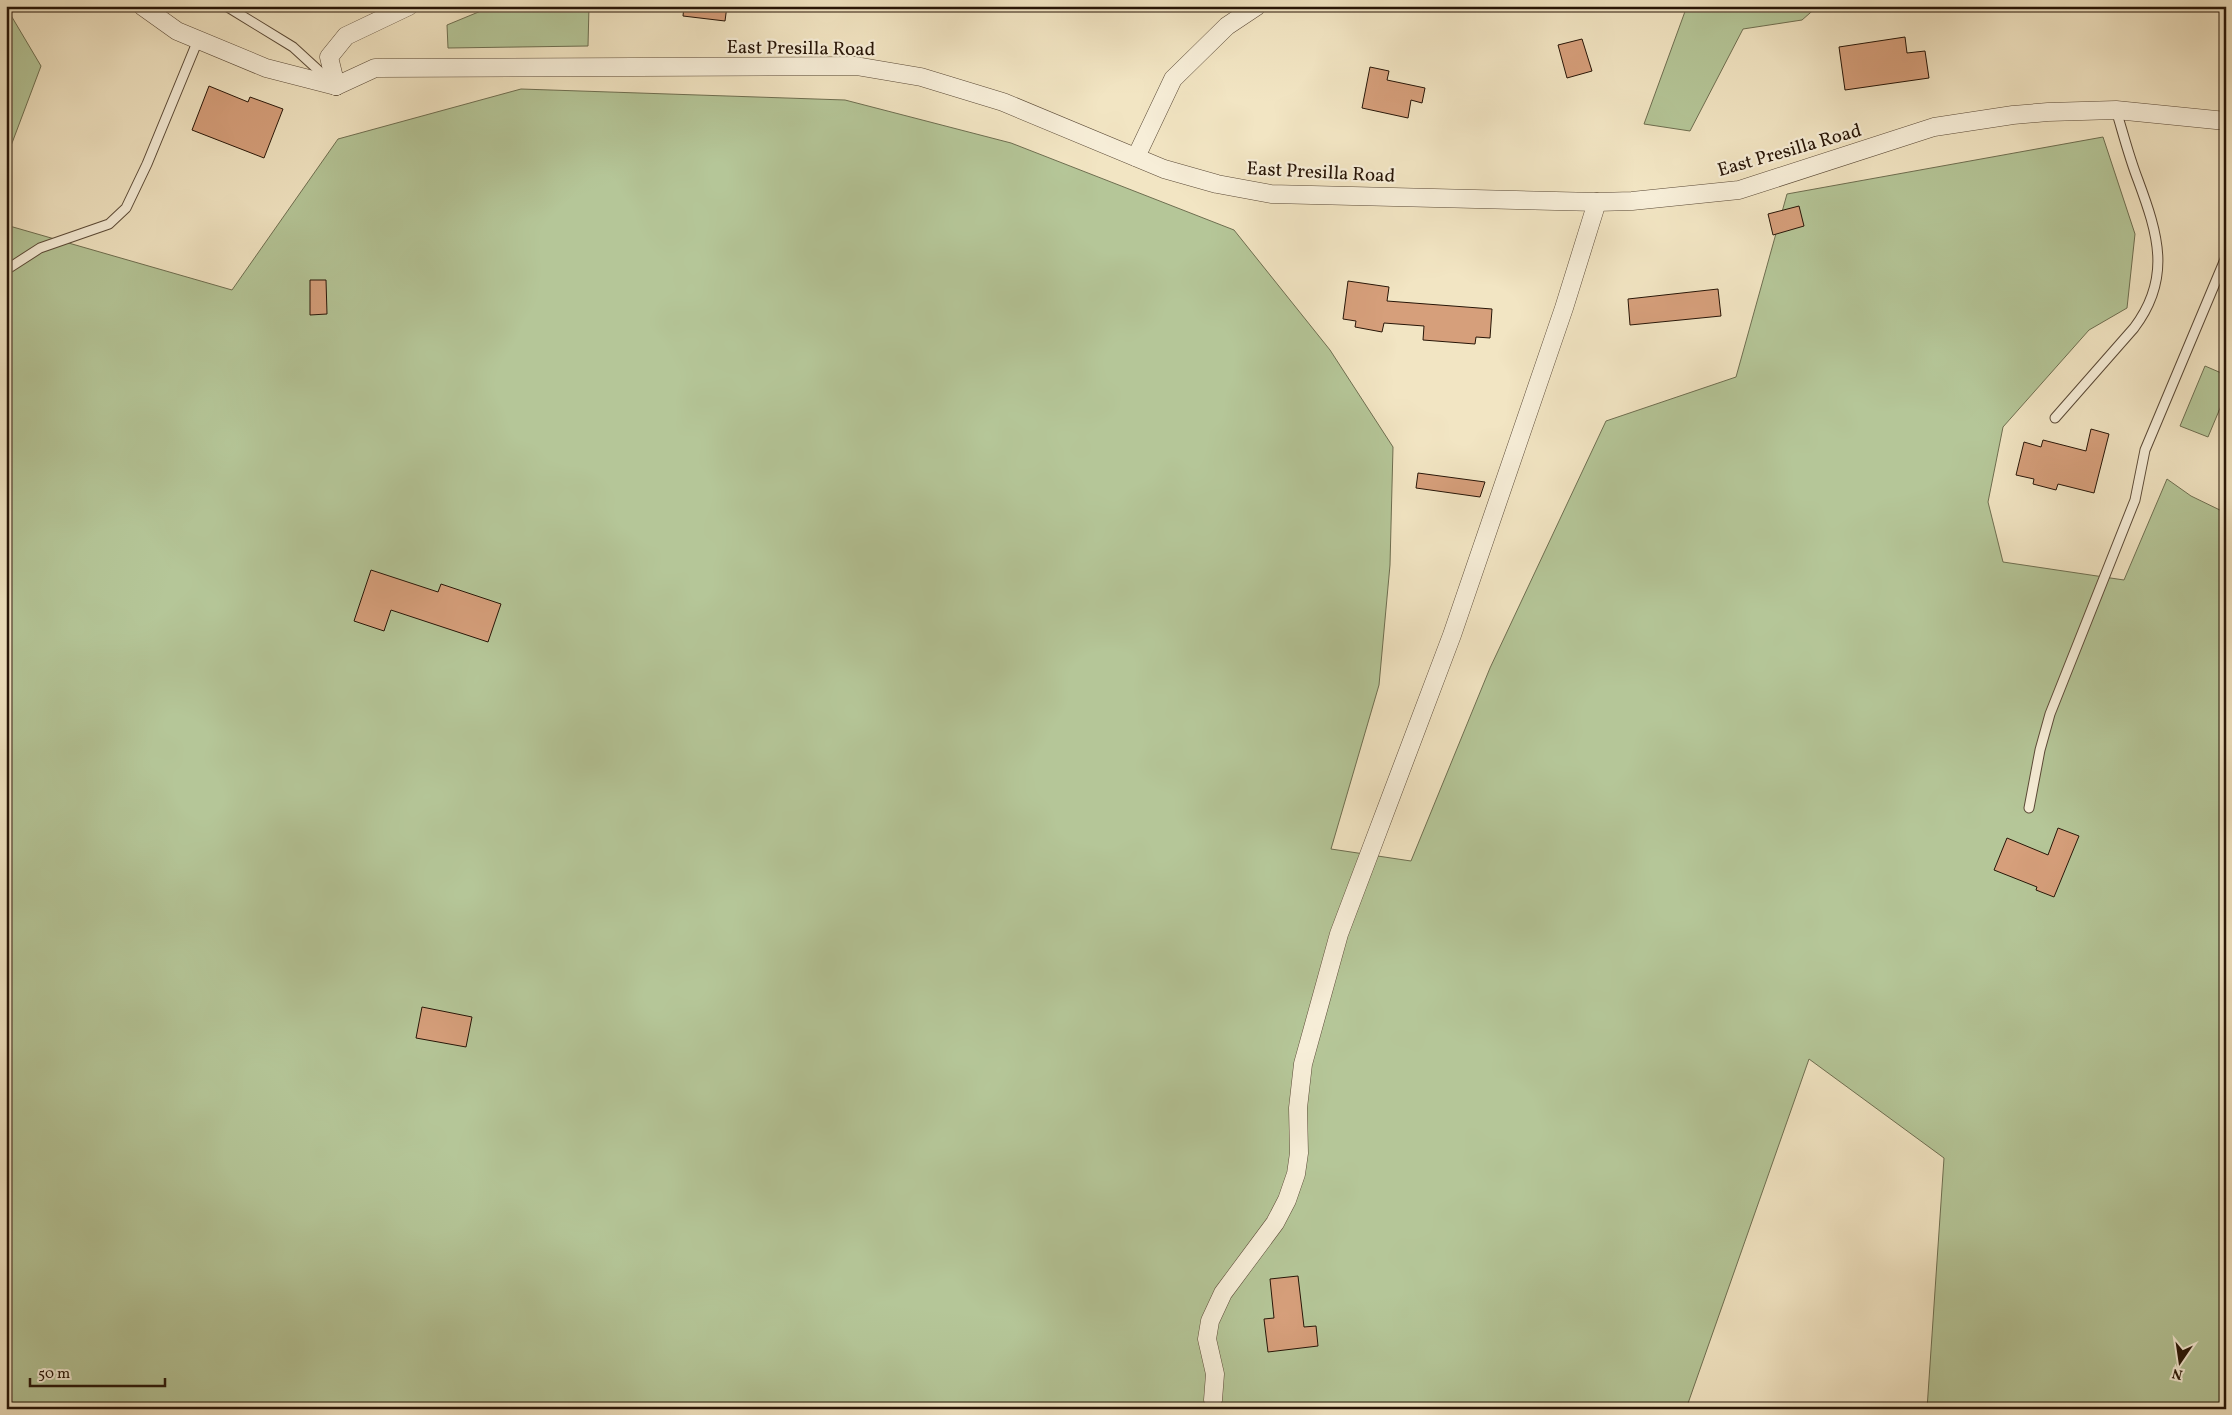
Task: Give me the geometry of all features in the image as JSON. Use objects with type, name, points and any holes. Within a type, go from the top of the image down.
[{"type":"street","points":[[142,6],[177,32],[266,68],[336,86],[329,57],[346,36],[409,6]]},
{"type":"street","points":[[1136,157],[1173,79],[1227,26],[1257,6]]},
{"type":"street","name":"East Presilla Road","points":[[336,86],[374,68],[856,66],[921,77],[1003,102],[1164,168],[1217,184],[1271,194],[1597,202],[1701,195],[1739,190],[1934,128],[2048,112],[2116,110],[2226,121]]},
{"type":"street","points":[[1213,1400],[1215,1374],[1207,1339],[1210,1321],[1223,1293],[1275,1224],[1287,1200],[1296,1174],[1299,1153],[1298,1108],[1303,1064],[1340,934],[1452,636],[1564,308],[1597,202]]},
{"type":"lane","points":[[226,6],[293,47],[336,86]]},
{"type":"lane","points":[[6,270],[40,248],[109,224],[126,208],[147,164],[198,40]]},
{"type":"lane","points":[[2055,418],[2134,328],[2143,316],[2156,287],[2159,264],[2154,224],[2116,110]]},
{"type":"lane","points":[[2029,808],[2040,750],[2050,714],[2135,500],[2145,450],[2226,257]]},
{"type":"green space","points":[[493,6],[589,6],[588,46],[448,48],[447,25]]},
{"type":"green space","points":[[1687,6],[1818,6],[1802,20],[1743,29],[1690,131],[1644,124]]},
{"type":"green space","points":[[6,7],[41,66],[6,159]]},
{"type":"green space","points":[[521,89],[845,100],[1011,143],[1234,230],[1330,350],[1393,447],[1390,565],[1379,685],[1331,849],[1411,861],[1490,668],[1606,421],[1736,377],[1787,194],[2103,137],[2135,234],[2127,308],[2089,330],[2003,427],[1988,502],[2003,562],[2124,580],[2167,479],[2191,496],[2226,513],[2226,1409],[1927,1409],[1944,1158],[1809,1059],[1686,1409],[6,1409],[6,225],[232,290],[338,139]]},
{"type":"green space","points":[[2205,366],[2226,375],[2226,394],[2208,437],[2180,426]]},
{"type":"building","points":[[684,6],[727,6],[725,21],[683,16]]},
{"type":"building","points":[[1905,37],[1907,53],[1925,51],[1929,78],[1845,90],[1839,47]]},
{"type":"building","points":[[1582,39],[1592,71],[1567,78],[1558,45]]},
{"type":"building","points":[[1370,67],[1389,71],[1387,80],[1425,88],[1422,103],[1411,100],[1408,118],[1362,108]]},
{"type":"building","points":[[209,86],[248,102],[250,97],[283,109],[264,158],[192,130]]},
{"type":"building","points":[[1799,206],[1804,226],[1773,235],[1768,214]]},
{"type":"building","points":[[310,280],[326,280],[327,314],[310,315]]},
{"type":"building","points":[[1348,281],[1389,287],[1387,301],[1492,309],[1490,338],[1476,337],[1475,344],[1423,340],[1424,326],[1384,323],[1382,332],[1355,327],[1356,321],[1343,319]]},
{"type":"building","points":[[1718,289],[1721,316],[1630,325],[1628,299]]},
{"type":"building","points":[[2091,429],[2109,434],[2094,493],[2058,484],[2056,490],[2033,484],[2034,479],[2016,475],[2024,442],[2041,447],[2043,440],[2086,451]]},
{"type":"building","points":[[1418,473],[1485,482],[1480,497],[1416,488]]},
{"type":"building","points":[[371,570],[438,592],[441,584],[501,604],[488,642],[391,610],[384,631],[354,621]]},
{"type":"building","points":[[2058,828],[2079,836],[2054,897],[2036,890],[2037,887],[1994,870],[2007,838],[2048,855]]},
{"type":"building","points":[[422,1007],[472,1017],[466,1047],[416,1038]]},
{"type":"building","points":[[1298,1276],[1304,1327],[1316,1326],[1318,1346],[1268,1352],[1264,1319],[1274,1318],[1270,1279]]}]
